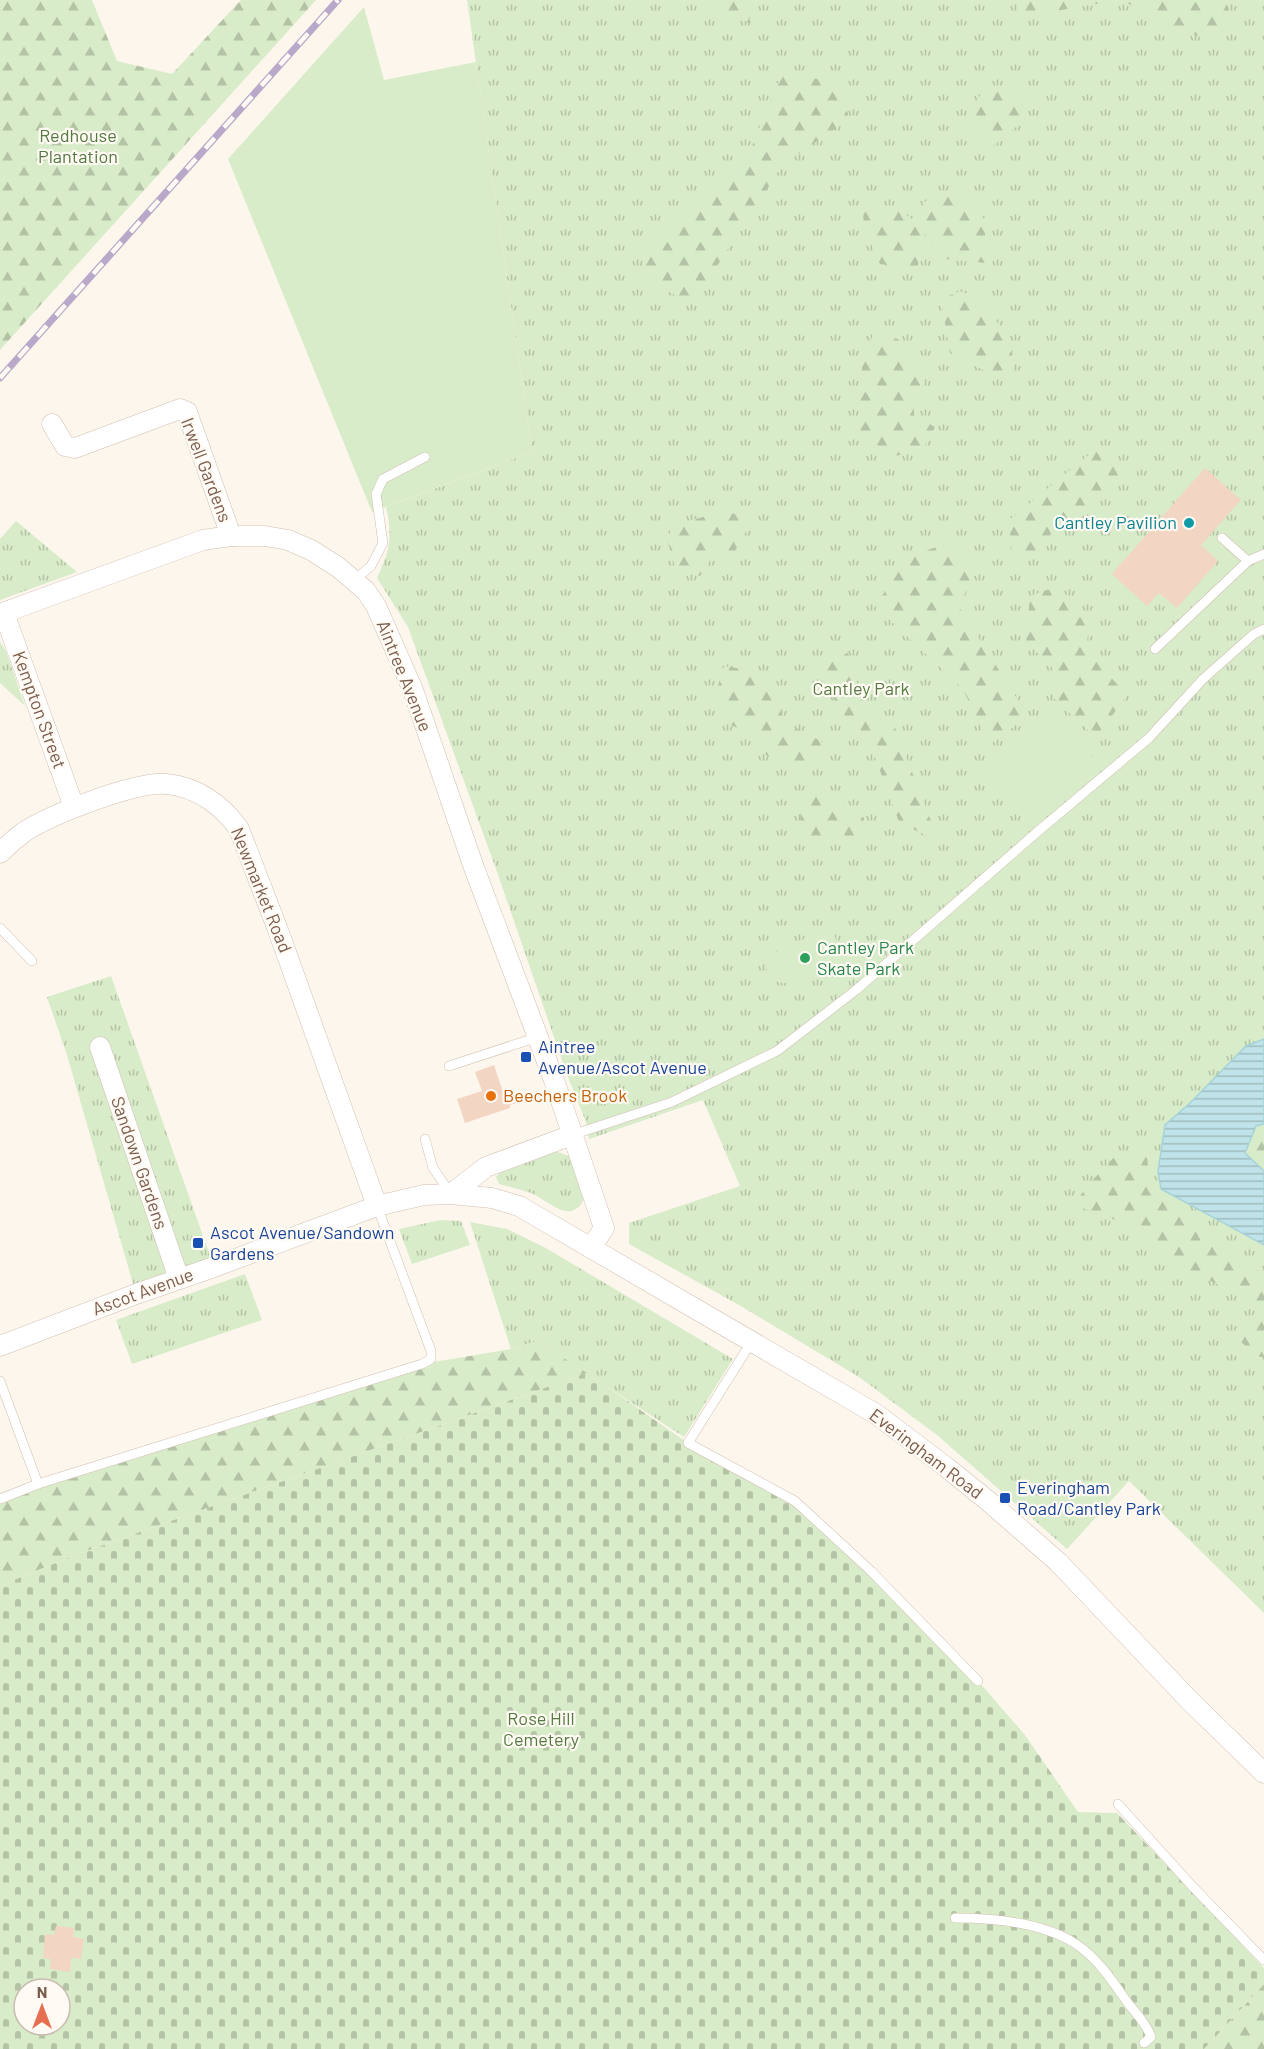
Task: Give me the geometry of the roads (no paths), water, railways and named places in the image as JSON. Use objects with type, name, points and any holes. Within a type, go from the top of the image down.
[{"type":"street","name":"Irwell Gardens","points":[[52,424],[65,446],[75,448],[180,409],[187,412],[231,536]]},
{"type":"street","name":"Aintree Avenue","points":[[2,614],[203,540],[231,536],[265,536],[288,540],[311,550],[338,567],[366,591],[376,606],[413,690],[473,865],[538,1037],[604,1228],[591,1248]]},
{"type":"street","name":"Kempton Street","points":[[2,614],[74,807]]},
{"type":"street","name":"Newmarket Road","points":[[1,852],[24,832],[74,807],[150,784],[168,784],[186,788],[216,803],[230,816],[239,829],[278,930],[377,1206]]},
{"type":"street","name":"Sandown Gardens","points":[[100,1047],[179,1279]]},
{"type":"street","points":[[451,1194],[486,1167],[572,1135]]},
{"type":"street","name":"Ascot Avenue","points":[[0,1346],[377,1206],[424,1195],[451,1194],[492,1198],[519,1206],[591,1248]]},
{"type":"street","name":"Everingham Road","points":[[591,1248],[876,1414],[987,1500],[1058,1562],[1191,1702],[1264,1773]]},
{"type":"lane","points":[[353,581],[370,566],[383,543],[376,494],[383,479],[425,457]]},
{"type":"lane","points":[[1222,538],[1248,561]]},
{"type":"lane","points":[[1155,649],[1248,561],[1264,554]]},
{"type":"lane","points":[[572,1135],[672,1102],[777,1051],[856,990],[1149,738],[1203,680],[1254,634],[1264,629]]},
{"type":"lane","points":[[0,928],[32,961]]},
{"type":"lane","points":[[448,1066],[538,1037]]},
{"type":"lane","points":[[425,1139],[433,1168],[451,1194]]},
{"type":"lane","points":[[0,1499],[38,1484],[422,1364],[431,1359],[431,1351],[377,1206]]},
{"type":"lane","points":[[752,1341],[688,1443],[795,1501],[887,1587],[978,1681]]},
{"type":"lane","points":[[0,1381],[38,1484]]},
{"type":"lane","points":[[1118,1804],[1193,1887],[1264,1960]]},
{"type":"lane","points":[[955,1918],[1018,1922],[1076,1944],[1112,1981],[1148,2027],[1151,2037],[1144,2043]]},
{"type":"water","points":[[1264,1039],[1264,1124],[1256,1126],[1245,1153],[1264,1171],[1264,1245],[1161,1189],[1158,1171],[1165,1125],[1246,1046]]},
{"type":"railway","points":[[0,378],[338,0]]},
{"type":"place","name":"Cantley Pavilion","points":[[1189,523]]},
{"type":"place","name":"Cantley Park Skate Park","points":[[805,958]]},
{"type":"place","name":"Aintree Avenue/Ascot Avenue","points":[[526,1057]]},
{"type":"place","name":"Beechers Brook","points":[[491,1096]]},
{"type":"place","name":"Ascot Avenue/Sandown Gardens","points":[[198,1243]]},
{"type":"place","name":"Everingham Road/Cantley Park","points":[[1005,1498]]},
{"type":"park label","name":"Redhouse Plantation","points":[[78,146]]},
{"type":"park label","name":"Cantley Park","points":[[861,689]]},
{"type":"park label","name":"Rose Hill Cemetery","points":[[541,1729]]}]
